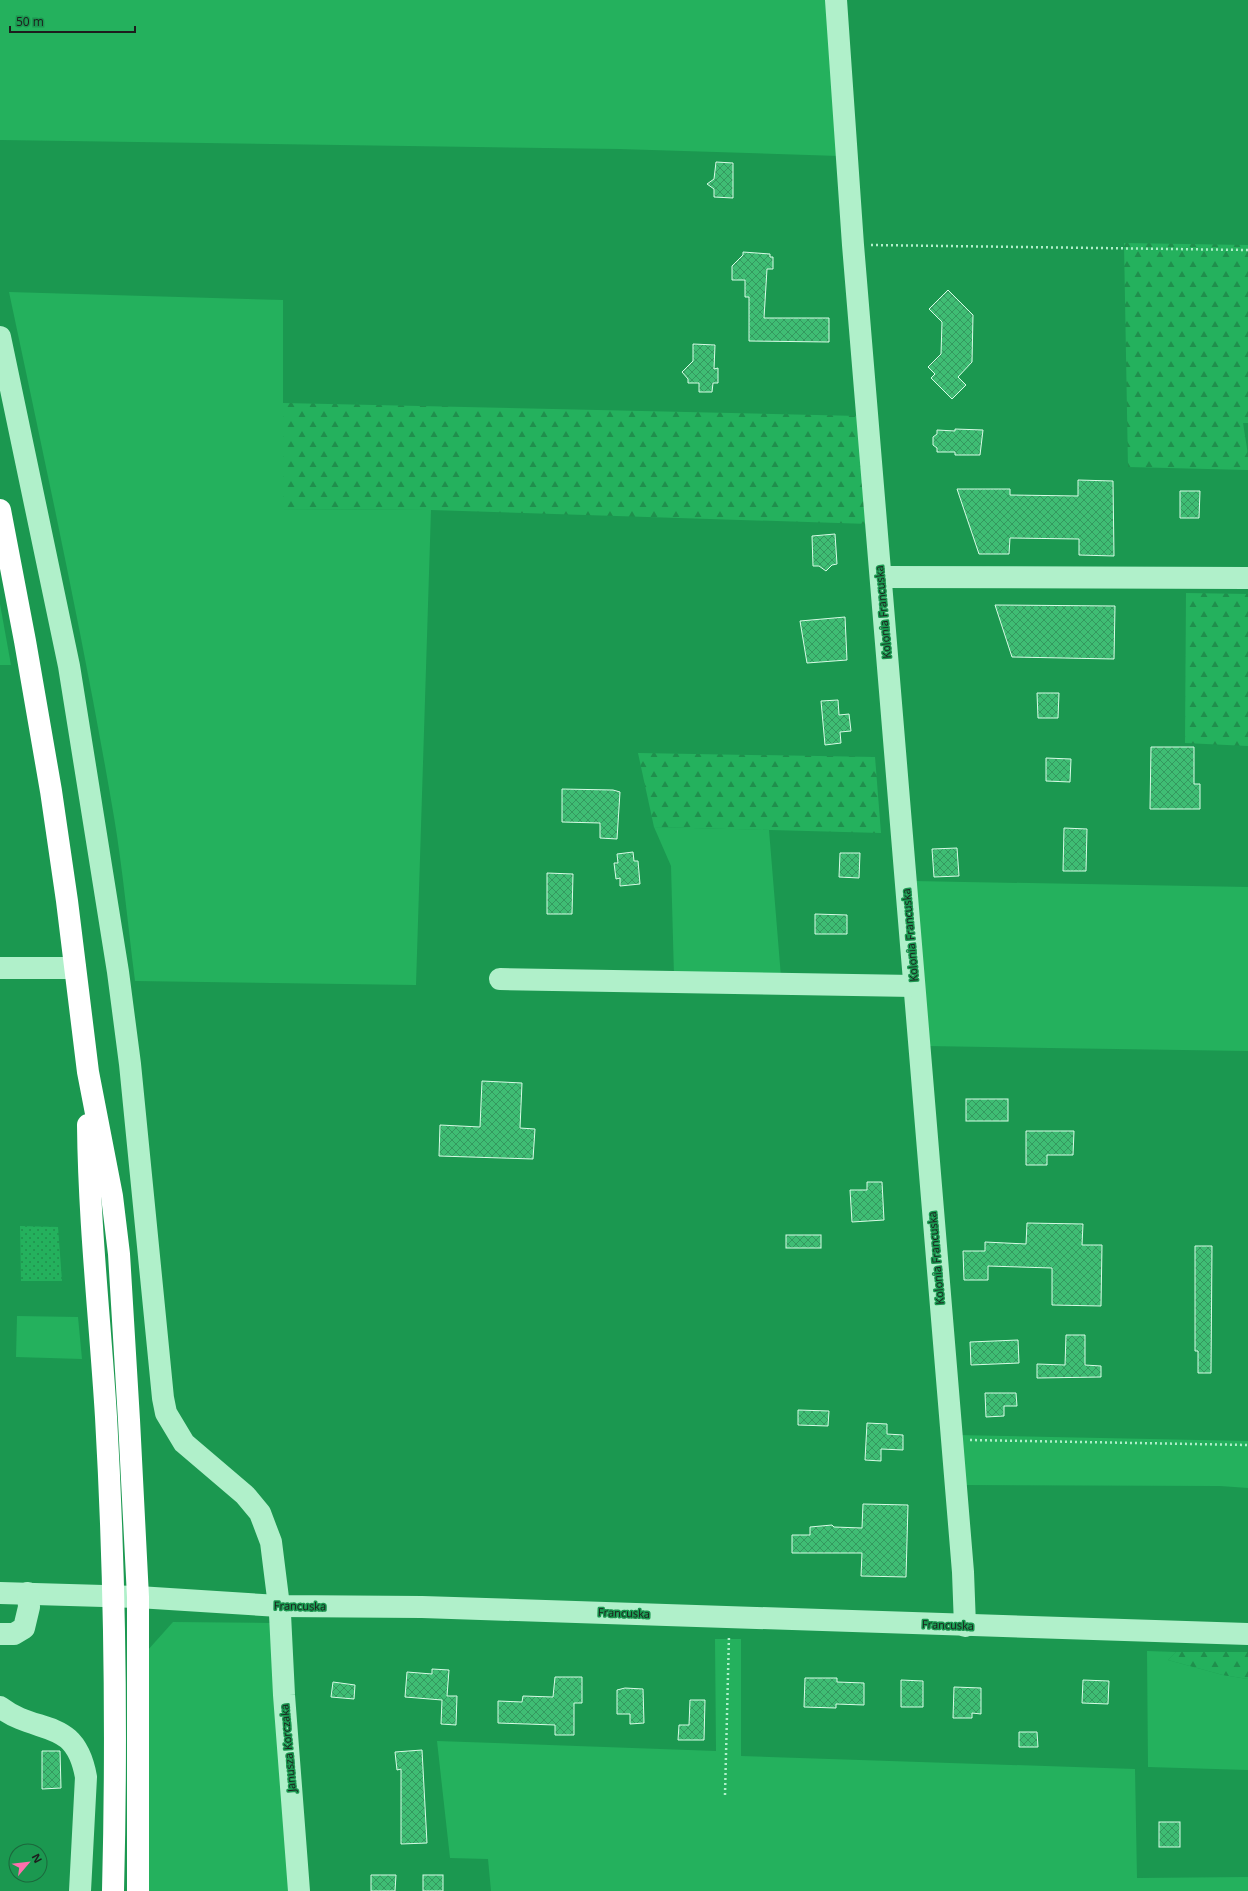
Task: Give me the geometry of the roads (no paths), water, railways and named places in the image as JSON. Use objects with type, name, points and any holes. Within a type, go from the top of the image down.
[{"type":"highway","points":[[0,510],[40,725],[58,838],[88,1072],[112,1196],[119,1254],[130,1428],[138,1597],[138,1891]]},
{"type":"highway","points":[[88,1072],[89,1172],[106,1417],[113,1596],[115,1763],[113,1891]]},
{"type":"street","name":"Kolonia Francuska","points":[[836,0],[853,245],[965,1626]]},
{"type":"street","name":"Janusza Korczaka","points":[[0,337],[69,666],[118,972],[130,1064],[163,1398],[166,1413],[184,1443],[245,1495],[260,1513],[271,1542],[279,1606],[284,1695],[299,1891]]},
{"type":"street","points":[[880,577],[1248,578]]},
{"type":"street","points":[[0,968],[75,968]]},
{"type":"street","points":[[500,979],[914,986]]},
{"type":"street","name":"Francuska","points":[[0,1593],[138,1597],[279,1606],[422,1607],[730,1616],[965,1626],[1248,1634]]},
{"type":"street","points":[[0,1634],[14,1634],[24,1628],[29,1607],[28,1593]]},
{"type":"street","points":[[0,1707],[17,1718],[55,1730],[68,1738],[77,1748],[83,1762],[86,1777],[80,1891]]}]
